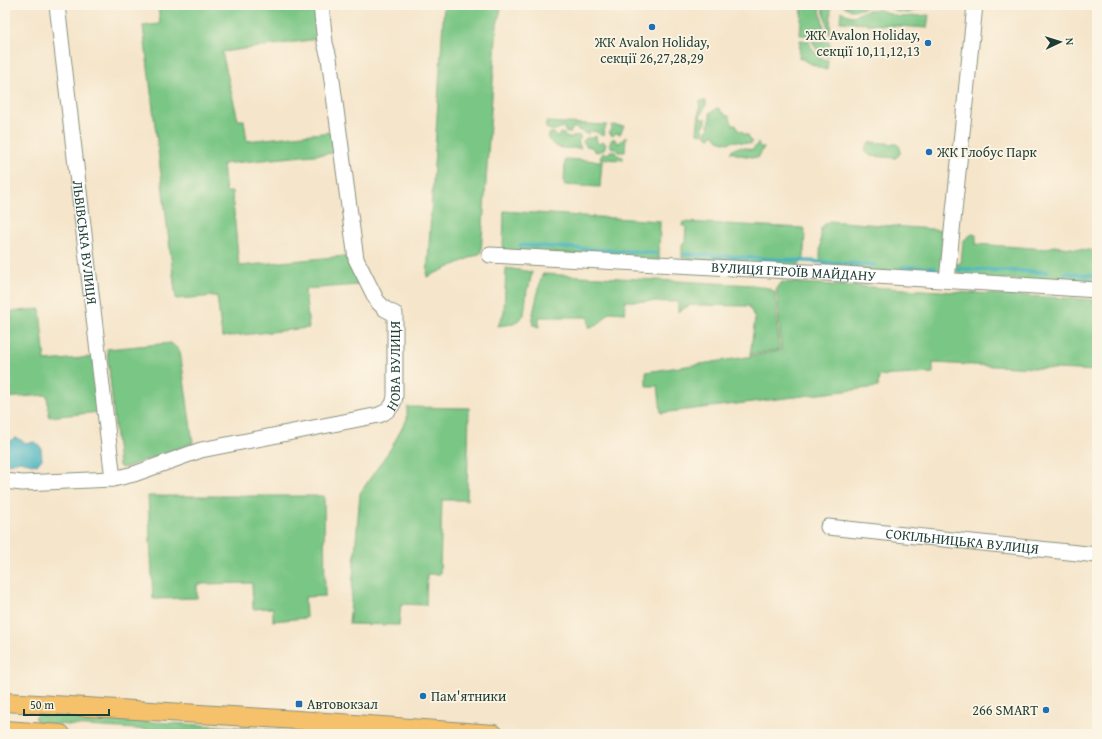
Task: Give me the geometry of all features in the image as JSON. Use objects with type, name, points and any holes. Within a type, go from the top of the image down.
[{"type":"main road","points":[[60,734],[10,731],[11,702],[350,729],[488,734]]},
{"type":"street","name":"ЛЬВІВСЬКА ВУЛИЦЯ","points":[[57,5],[113,479]]},
{"type":"street","name":"НОВА ВУЛИЦЯ","points":[[113,479],[134,474],[202,450],[379,415],[389,410],[394,401],[395,314],[385,309],[377,301],[356,259],[330,58],[325,43],[321,5]]},
{"type":"street","points":[[947,280],[976,5]]},
{"type":"street","name":"ВУЛИЦЯ ГЕРОЇВ МАЙДАНУ","points":[[490,255],[947,280],[1097,290]]},
{"type":"street","points":[[5,481],[22,483],[113,479]]},
{"type":"street","name":"СОКІЛЬНИЦЬКА ВУЛИЦЯ","points":[[828,527],[1097,556]]},
{"type":"green space","points":[[158,5],[315,5],[318,39],[222,52],[238,120],[244,120],[247,141],[331,132],[334,153],[223,164],[226,192],[232,192],[239,266],[345,256],[359,285],[305,289],[309,328],[222,337],[217,296],[176,299],[143,26],[160,24]]},
{"type":"green space","points":[[444,5],[502,5],[497,25],[481,253],[427,277]]},
{"type":"green space","points":[[802,5],[819,5],[826,37],[800,35]]},
{"type":"green space","points":[[842,5],[879,5],[851,10]]},
{"type":"green space","points":[[879,5],[928,6],[908,13],[898,12],[886,6]]},
{"type":"green space","points":[[822,6],[831,7],[830,36]]},
{"type":"green space","points":[[878,9],[899,17],[929,15],[927,28],[840,22],[841,11],[852,16],[868,10]]},
{"type":"green space","points":[[800,40],[809,41],[816,53],[828,60],[827,70],[799,58]]},
{"type":"green space","points":[[812,41],[830,42],[829,57],[819,53]]},
{"type":"green space","points":[[700,101],[706,101],[706,105],[700,116],[701,119],[706,119],[706,123],[702,128],[704,131],[702,134],[697,133]]},
{"type":"green space","points":[[716,108],[720,109],[725,115],[729,116],[733,125],[736,125],[739,131],[742,131],[744,134],[748,135],[752,142],[751,144],[734,141],[728,143],[718,140],[712,134],[710,138],[707,137],[705,134],[709,128],[710,112]]},
{"type":"green space","points":[[546,122],[607,125],[604,130],[605,134],[602,136],[597,132],[589,131],[588,134],[584,133],[579,131],[577,128],[572,128],[571,132],[566,133],[564,128],[561,127],[555,130],[550,130],[546,128]]},
{"type":"green space","points":[[611,125],[624,126],[620,134],[616,133],[613,136],[609,133],[612,129]]},
{"type":"green space","points":[[550,133],[554,133],[559,137],[560,133],[564,134],[564,136],[569,138],[579,135],[581,137],[578,141],[581,148],[558,147],[548,138]]},
{"type":"green space","points":[[596,136],[598,144],[604,142],[606,144],[604,150],[596,152],[591,147],[586,146],[583,141],[586,138]]},
{"type":"green space","points":[[626,137],[625,152],[618,152],[615,148],[612,148],[609,145],[612,139],[615,139],[619,143]]},
{"type":"green space","points":[[872,142],[897,144],[900,147],[900,153],[895,158],[871,156],[865,151],[867,145]]},
{"type":"green space","points":[[758,143],[760,147],[764,147],[758,158],[730,152],[741,147],[752,150]]},
{"type":"green space","points":[[610,151],[614,151],[617,155],[623,157],[623,160],[600,158],[603,153],[608,154]]},
{"type":"green space","points":[[565,159],[602,161],[600,187],[564,185]]},
{"type":"green space","points":[[504,211],[660,221],[659,260],[503,250]]},
{"type":"green space","points":[[829,221],[944,230],[946,233],[943,266],[940,272],[934,274],[828,268],[823,264],[820,258],[821,229]]},
{"type":"green space","points":[[683,222],[804,228],[804,258],[801,263],[794,268],[682,258],[682,244],[685,243],[686,226],[682,226]]},
{"type":"green space","points":[[972,234],[976,235],[976,244],[1047,249],[1053,246],[1097,251],[1097,284],[964,277],[956,271],[956,264],[961,263],[963,241]]},
{"type":"green space","points":[[506,268],[532,272],[529,287],[527,289],[524,315],[514,324],[498,326],[504,312]]},
{"type":"green space","points":[[542,274],[753,285],[768,288],[775,292],[779,349],[750,355],[755,319],[749,306],[690,305],[678,312],[678,302],[625,301],[625,313],[609,312],[600,322],[592,327],[589,327],[588,317],[539,317],[539,327],[533,325],[532,318]]},
{"type":"green space","points":[[782,282],[1097,300],[1097,371],[933,363],[933,373],[879,376],[878,387],[661,413],[658,386],[646,386],[646,372],[754,356],[781,350],[776,290]]},
{"type":"green space","points":[[40,309],[45,361],[93,357],[100,412],[49,417],[47,395],[5,398],[5,312]]},
{"type":"green space","points":[[171,343],[180,351],[193,443],[121,468],[119,466],[107,349]]},
{"type":"green space","points":[[407,407],[469,408],[467,500],[442,500],[440,574],[427,574],[426,605],[401,604],[399,625],[349,624],[360,493],[391,448],[407,419]]},
{"type":"green space","points":[[148,496],[324,496],[325,596],[305,597],[306,618],[273,621],[273,608],[253,609],[252,583],[197,584],[197,598],[153,599]]},
{"type":"green space","points":[[38,715],[333,734],[219,734],[37,723],[35,718]]},
{"type":"water","points":[[15,438],[26,443],[35,442],[41,447],[42,459],[37,465],[20,461],[9,464],[5,461],[5,440],[8,442]]},
{"type":"waterway","points":[[520,245],[657,253]]},
{"type":"waterway","points":[[685,254],[874,265]]},
{"type":"waterway","points":[[902,267],[935,268]]},
{"type":"waterway","points":[[958,269],[1047,272]]},
{"type":"waterway","points":[[1065,273],[1097,276]]},
{"type":"place","name":"ЖК Avalon Holiday, секції 26,27,28,29","points":[[652,27]]},
{"type":"place","name":"ЖК Avalon Holiday, секції 10,11,12,13","points":[[928,43]]},
{"type":"place","name":"ЖК Глобус Парк","points":[[929,152]]},
{"type":"place","name":"Пам'ятники","points":[[423,696]]},
{"type":"place","name":"Автовокзал","points":[[299,704]]},
{"type":"place","name":"266 SMART","points":[[1046,710]]}]
